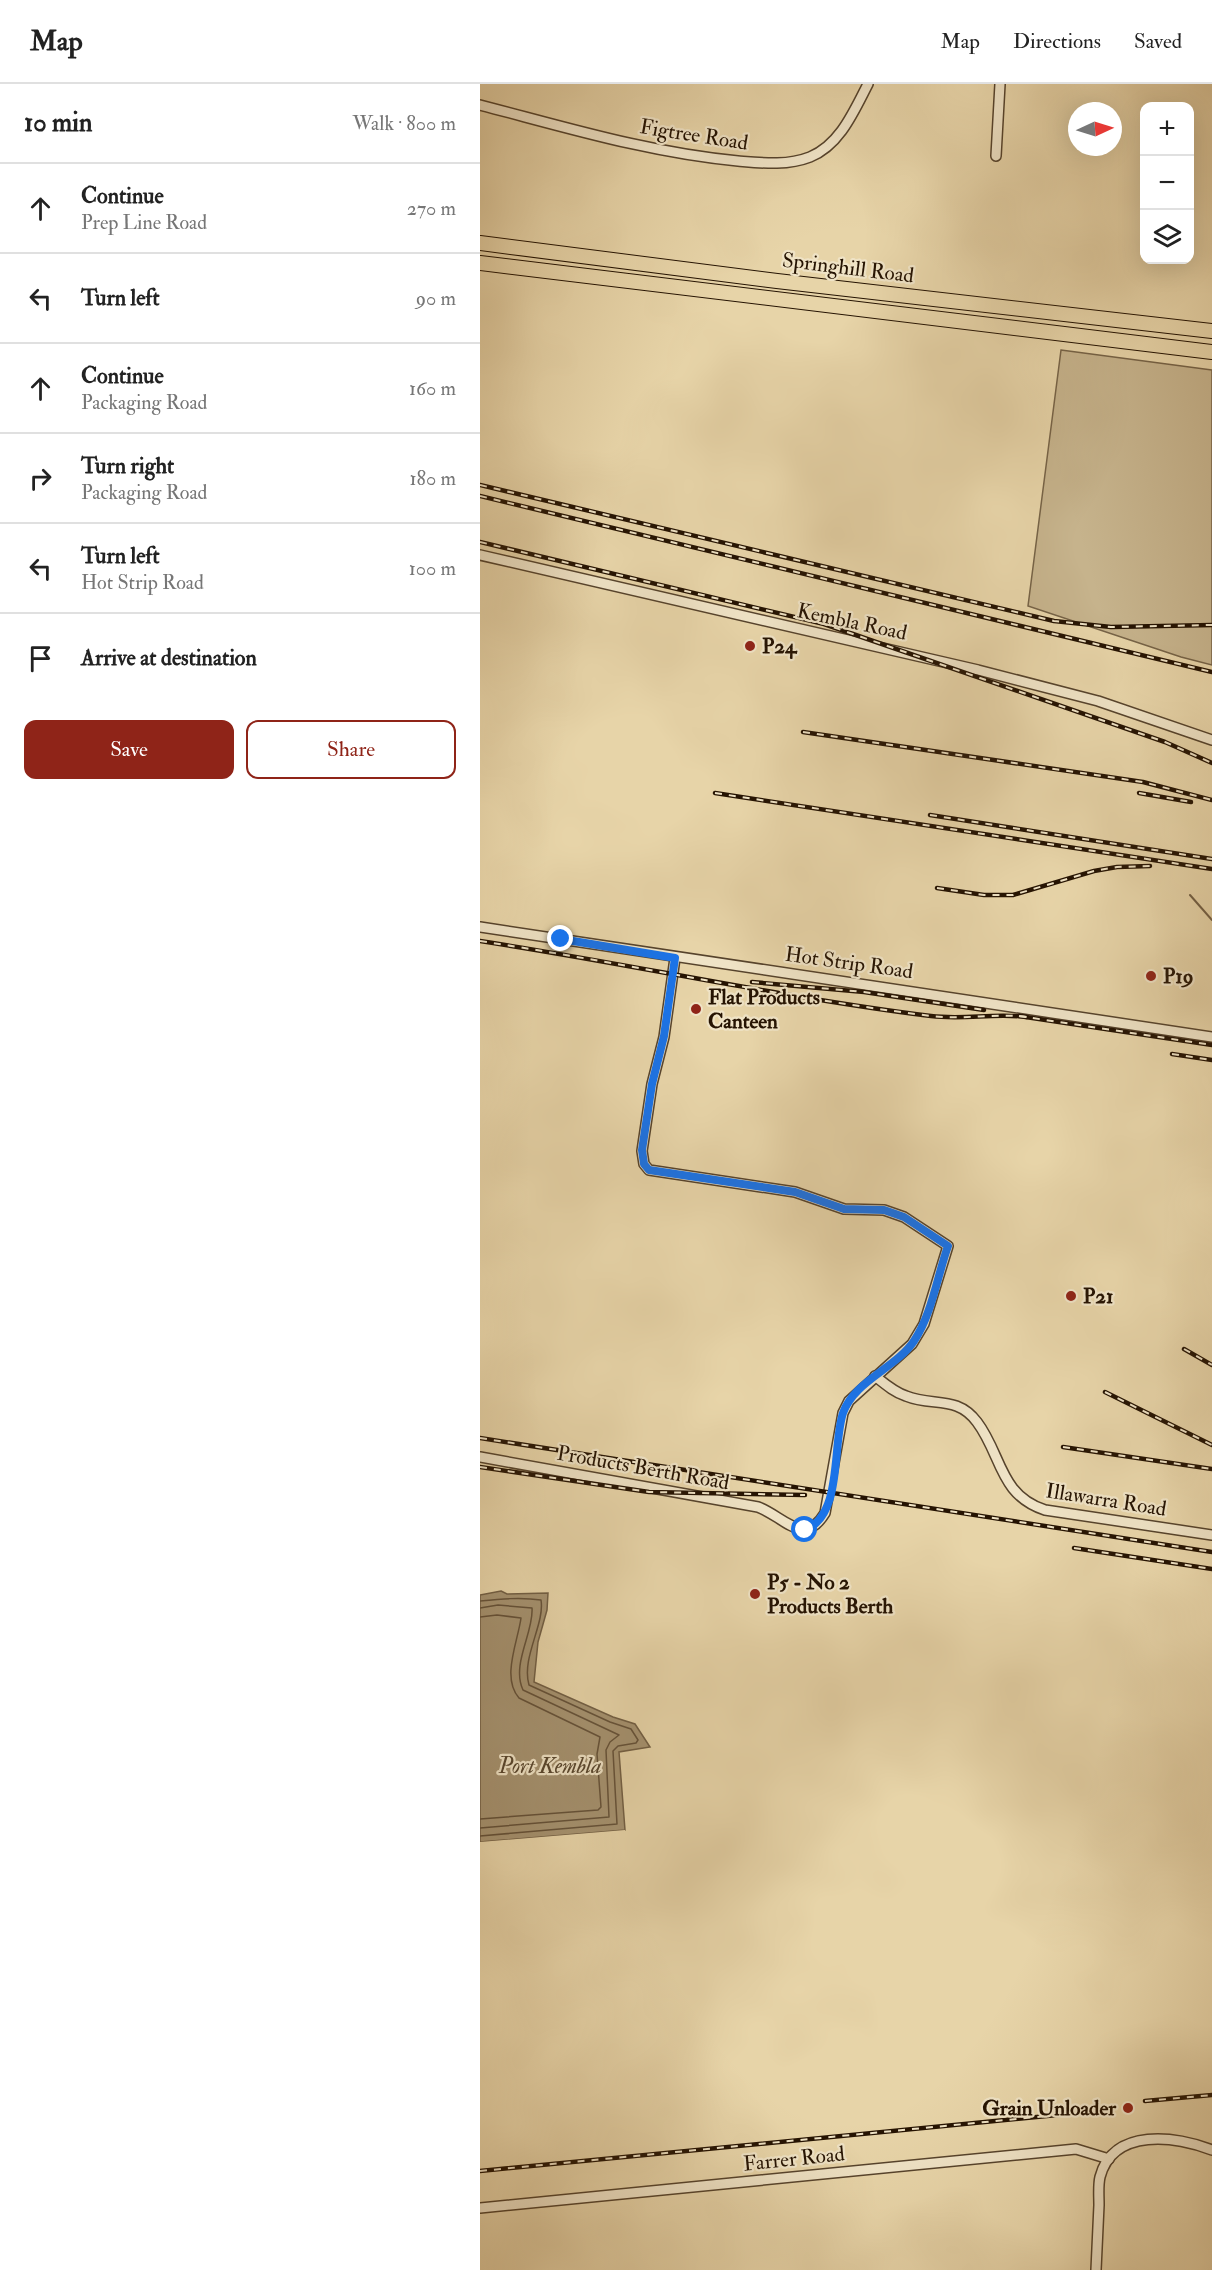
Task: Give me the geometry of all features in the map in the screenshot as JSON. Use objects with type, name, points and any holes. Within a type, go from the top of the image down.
[{"type":"main road","name":"Springhill Road","points":[[480,243],[777,281],[1212,331]]},
{"type":"main road","name":"Springhill Road","points":[[480,263],[1212,352]]},
{"type":"street","name":"Figtree Road","points":[[480,105],[667,151],[716,159],[781,164],[811,157],[827,147],[849,121],[868,84]]},
{"type":"street","points":[[996,156],[1000,84]]},
{"type":"street","name":"Kembla Road","points":[[480,555],[987,672],[1098,701],[1212,740]]},
{"type":"street","name":"Hot Strip Road","points":[[480,927],[1212,1037]]},
{"type":"street","points":[[675,958],[664,1036],[652,1084],[644,1139],[644,1164],[649,1170],[795,1192],[844,1209],[895,1213],[948,1246],[924,1324],[912,1344],[875,1376]]},
{"type":"street","name":"Products Berth Road","points":[[480,1457],[758,1507],[794,1528],[805,1530],[812,1527],[825,1513],[843,1413],[849,1401],[875,1376]]},
{"type":"street","name":"Illawarra Road","points":[[875,1376],[890,1389],[908,1397],[958,1404],[977,1421],[1012,1489],[1028,1505],[1045,1510],[1212,1535]]},
{"type":"street","points":[[1096,2270],[1100,2177],[1110,2159],[1123,2147],[1143,2140],[1167,2138],[1190,2141],[1212,2150]]},
{"type":"street","name":"Farrer Road","points":[[480,2208],[1076,2149],[1110,2159]]},
{"type":"shaded area","points":[[1061,350],[1212,370],[1212,665],[1181,657],[1028,606]]},
{"type":"water","name":"Port Kembla","points":[[501,1591],[507,1594],[548,1593],[547,1610],[538,1642],[534,1682],[613,1717],[635,1724],[650,1747],[619,1752],[625,1830],[480,1842],[480,1595]]},
{"type":"pier","points":[[625,1830],[626,1833],[480,1845],[480,1842]]},
{"type":"waterway","points":[[1190,895],[1212,920]]},
{"type":"railway","points":[[480,485],[1054,621],[1111,627],[1212,625]]},
{"type":"railway","points":[[480,496],[1212,672]]},
{"type":"railway","points":[[480,542],[824,624],[1165,742],[1212,763]]},
{"type":"railway","points":[[803,732],[1143,782],[1212,800]]},
{"type":"railway","points":[[715,793],[1212,869]]},
{"type":"railway","points":[[1139,793],[1191,802]]},
{"type":"railway","points":[[930,815],[1212,859]]},
{"type":"railway","points":[[937,888],[984,895],[1013,895],[1094,871],[1117,867],[1150,866]]},
{"type":"railway","points":[[480,941],[761,990],[931,1016],[1027,1017]]},
{"type":"railway","points":[[752,982],[864,992],[984,1010]]},
{"type":"railway","points":[[1019,1016],[1212,1045]]},
{"type":"railway","points":[[1172,1054],[1212,1060]]},
{"type":"railway","points":[[1184,1349],[1212,1365]]},
{"type":"railway","points":[[1105,1392],[1212,1445]]},
{"type":"railway","points":[[480,1438],[1212,1552]]},
{"type":"railway","points":[[1063,1447],[1212,1469]]},
{"type":"railway","points":[[480,1467],[649,1492],[805,1495]]},
{"type":"railway","points":[[1074,1548],[1212,1569]]},
{"type":"railway","points":[[1145,2101],[1212,2095]]},
{"type":"railway","points":[[480,2171],[1109,2110]]},
{"type":"place","name":"P24","points":[[750,646]]},
{"type":"place","name":"P19","points":[[1151,976]]},
{"type":"place","name":"Flat Products Canteen","points":[[696,1009]]},
{"type":"place","name":"P21","points":[[1071,1296]]},
{"type":"place","name":"P5 - No 2 Products Berth","points":[[755,1594]]},
{"type":"place","name":"Grain Unloader","points":[[1128,2108]]},
{"type":"route","points":[[561,939],[675,958],[664,1036],[652,1084],[642,1150],[644,1164],[649,1170],[795,1192],[844,1209],[884,1210],[904,1217],[948,1246],[924,1324],[912,1344],[849,1401],[843,1413],[831,1492],[825,1513],[818,1523],[805,1530]]}]
